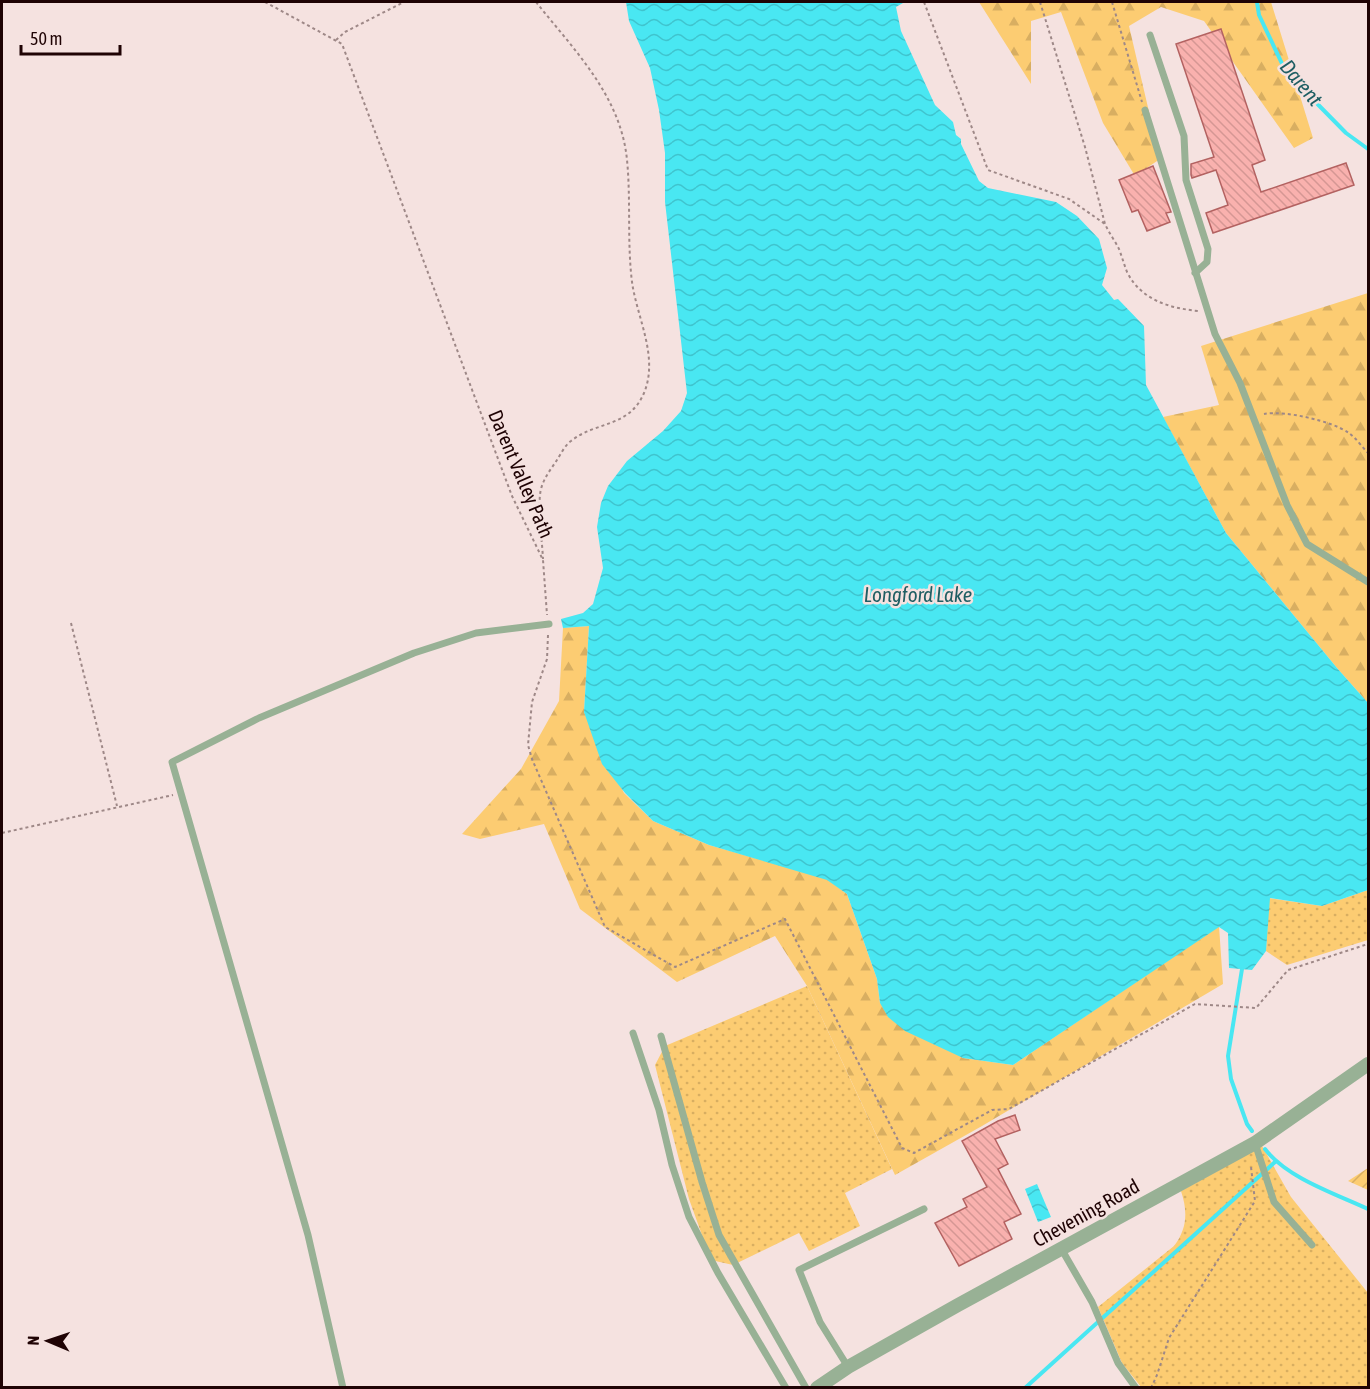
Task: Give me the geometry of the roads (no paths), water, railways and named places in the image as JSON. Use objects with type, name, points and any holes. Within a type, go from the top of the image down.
[{"type":"street","name":"Chevening Road","points":[[817,1388],[848,1367],[958,1305],[1255,1143],[1368,1064]]},
{"type":"lane","points":[[1150,35],[1184,136],[1186,180],[1208,249],[1208,262],[1195,273]]},
{"type":"lane","points":[[1145,110],[1215,334],[1240,383],[1287,505],[1307,544],[1368,582]]},
{"type":"lane","points":[[343,1388],[308,1235],[172,762],[259,718],[414,653],[455,638],[505,628],[549,624]]},
{"type":"lane","points":[[633,1033],[659,1110],[672,1165],[689,1216],[718,1273],[786,1388]]},
{"type":"lane","points":[[661,1036],[719,1235],[806,1388]]},
{"type":"lane","points":[[1255,1143],[1274,1202],[1312,1245]]},
{"type":"lane","points":[[848,1367],[820,1322],[799,1270],[924,1209]]},
{"type":"lane","points":[[1062,1250],[1096,1312],[1118,1363],[1136,1388]]},
{"type":"water","name":"Longford Lake","points":[[626,2],[903,3],[896,7],[901,31],[935,105],[953,122],[956,135],[961,139],[961,144],[979,181],[988,188],[1056,202],[1077,216],[1099,239],[1107,268],[1102,285],[1114,300],[1118,299],[1144,326],[1146,385],[1226,533],[1368,703],[1368,890],[1322,906],[1270,898],[1266,951],[1252,970],[1229,968],[1228,933],[1219,927],[1013,1065],[963,1058],[905,1031],[888,1017],[880,1003],[877,979],[847,894],[827,880],[709,845],[653,821],[625,793],[602,764],[584,712],[589,626],[563,628],[561,619],[583,613],[593,604],[603,568],[597,527],[601,503],[608,486],[627,461],[663,431],[681,411],[687,393],[665,202],[665,153],[659,110],[650,68],[629,21]]},
{"type":"water","points":[[1037,1184],[1051,1217],[1038,1222],[1025,1189]]},
{"type":"waterway","name":"Darent","points":[[1257,2],[1259,15],[1286,72],[1346,133],[1368,149]]},
{"type":"waterway","points":[[1242,969],[1228,1056],[1231,1079],[1247,1124],[1252,1131]]},
{"type":"waterway","points":[[1265,1149],[1274,1159],[1299,1177],[1368,1209]]},
{"type":"waterway","points":[[1025,1388],[1275,1162]]}]
